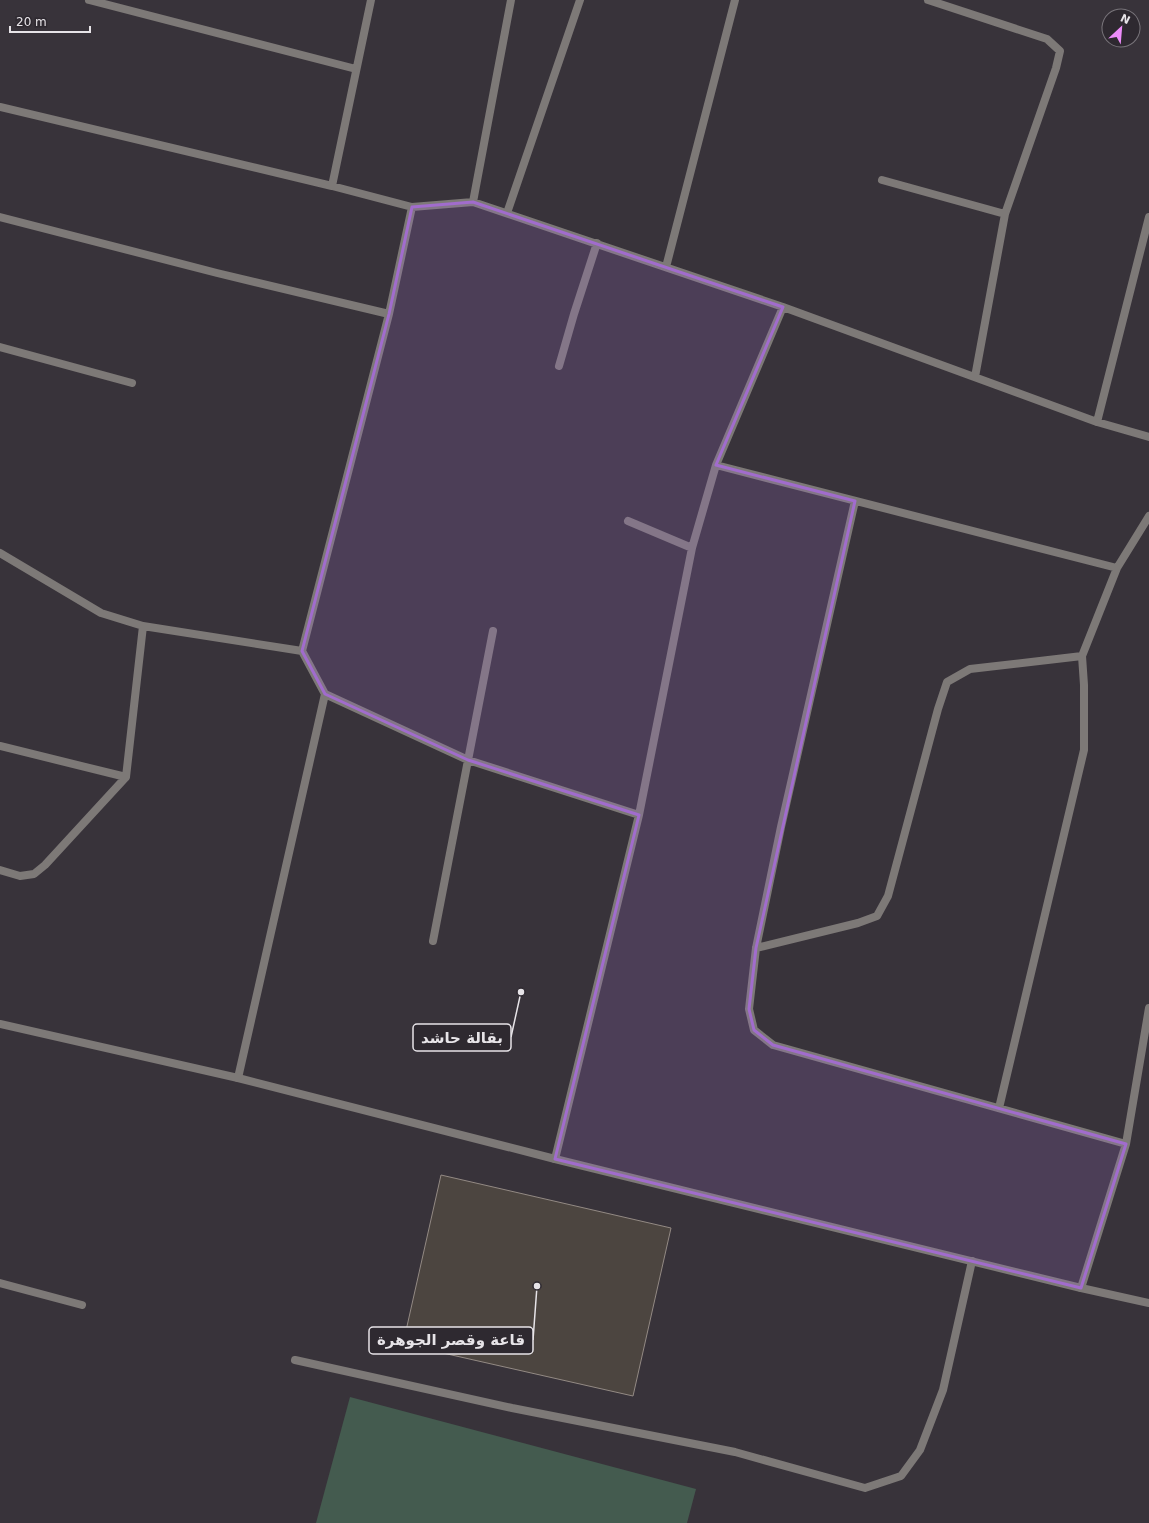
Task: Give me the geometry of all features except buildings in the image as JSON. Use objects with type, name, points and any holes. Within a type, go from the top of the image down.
[{"type":"street","points":[[90,0],[356,69]]},
{"type":"street","points":[[332,186],[371,0]]},
{"type":"street","points":[[473,202],[511,0]]},
{"type":"street","points":[[507,213],[580,0]]},
{"type":"street","points":[[666,267],[735,0]]},
{"type":"street","points":[[928,0],[1047,39],[1060,51],[1056,68],[1005,214],[975,377]]},
{"type":"street","points":[[0,107],[332,186],[412,207],[473,202],[597,243],[783,308],[1097,422],[1149,437]]},
{"type":"street","points":[[882,180],[1005,214]]},
{"type":"street","points":[[412,207],[389,314],[302,651],[325,694],[468,760],[638,815]]},
{"type":"street","points":[[0,217],[389,314]]},
{"type":"street","points":[[1097,422],[1149,217]]},
{"type":"street","points":[[559,366],[597,243]]},
{"type":"street","points":[[555,1159],[638,815],[692,548],[716,465],[783,308]]},
{"type":"street","points":[[0,347],[132,383]]},
{"type":"street","points":[[716,465],[1117,568]]},
{"type":"street","points":[[854,501],[781,827],[756,948],[749,1009],[754,1030],[773,1045],[1126,1144]]},
{"type":"street","points":[[999,1108],[1084,750],[1084,685],[1082,656],[1117,568],[1149,516]]},
{"type":"street","points":[[628,521],[692,548]]},
{"type":"street","points":[[0,553],[101,612],[144,626],[302,651]]},
{"type":"street","points":[[0,870],[20,876],[34,874],[45,865],[126,777],[144,626]]},
{"type":"street","points":[[433,941],[493,631]]},
{"type":"street","points":[[756,948],[858,924],[877,916],[888,896],[938,709],[947,682],[970,668],[1082,656]]},
{"type":"street","points":[[238,1078],[325,694]]},
{"type":"street","points":[[0,746],[126,777]]},
{"type":"street","points":[[1081,1288],[1126,1144],[1149,1008]]},
{"type":"street","points":[[0,1024],[238,1078],[555,1159],[1081,1288],[1149,1303]]},
{"type":"street","points":[[295,1360],[512,1408],[735,1452],[865,1488],[901,1476],[920,1450],[943,1390],[972,1261]]},
{"type":"street","points":[[0,1283],[82,1304]]},
{"type":"highlighted area","points":[[473,202],[783,307],[716,465],[855,501],[756,948],[749,1009],[754,1030],[773,1045],[1126,1144],[1081,1288],[555,1159],[639,815],[468,760],[325,694],[302,651],[389,314],[412,207]]},
{"type":"green space","points":[[350,1397],[696,1489],[687,1523],[316,1523]]},
{"type":"place","name":"بقالة حاشد","points":[[521,992]]},
{"type":"place","name":"قاعة وقصر الجوهرة","points":[[537,1286]]}]
